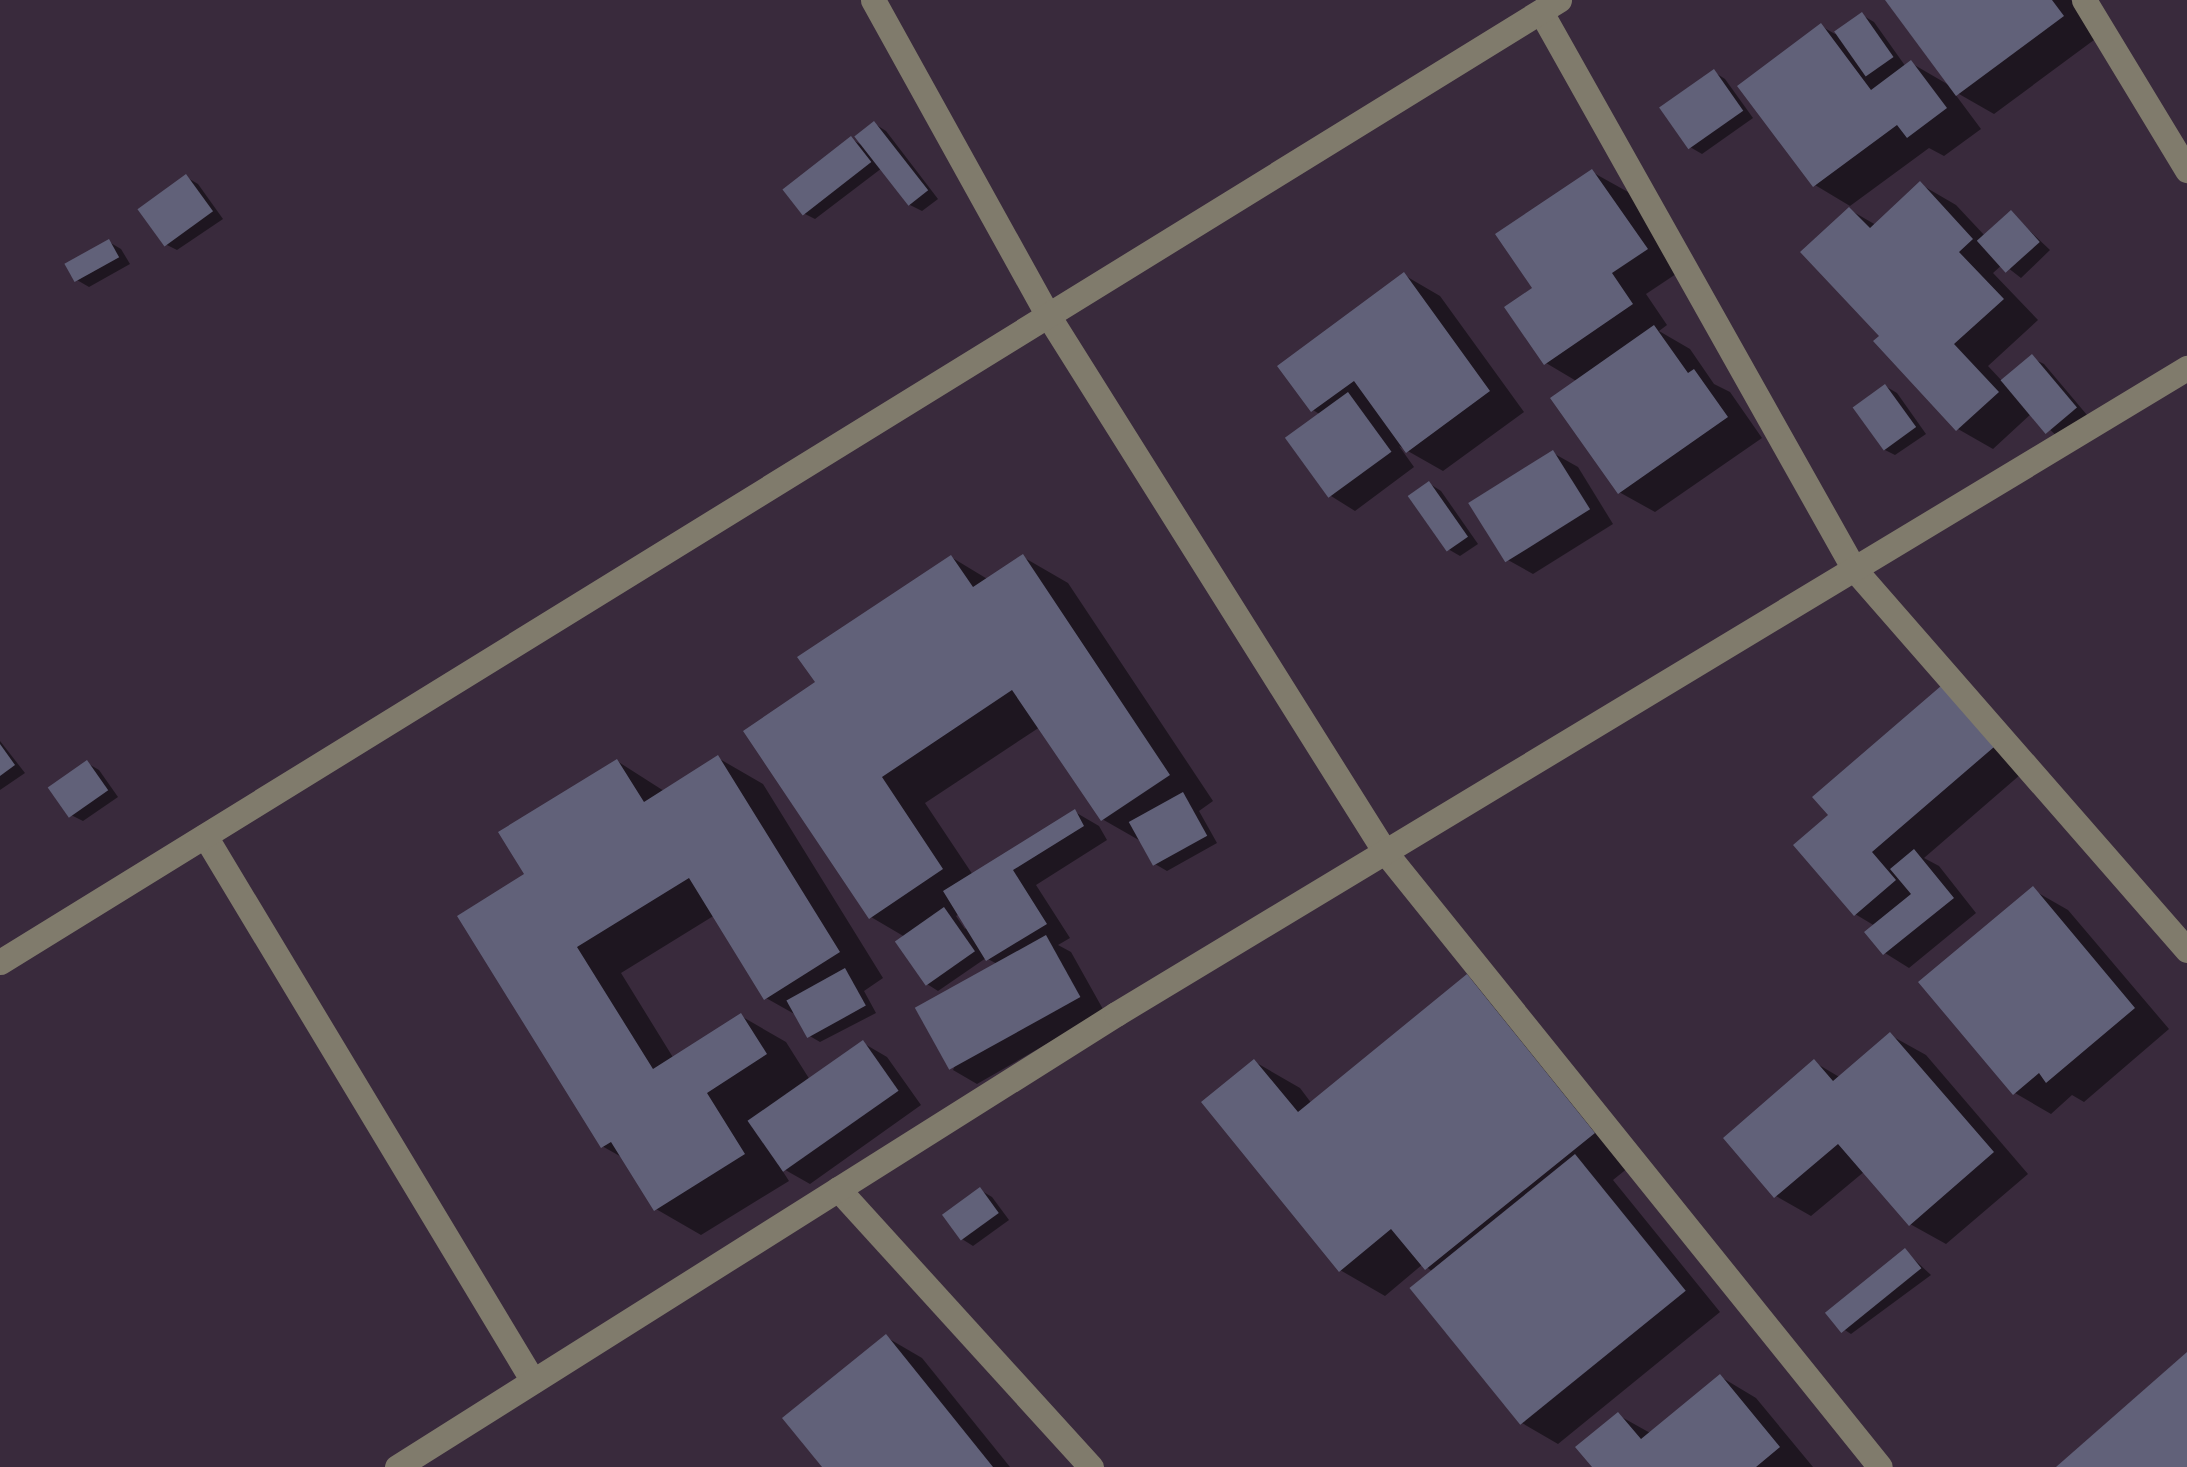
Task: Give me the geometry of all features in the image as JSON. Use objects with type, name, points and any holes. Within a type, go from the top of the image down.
[{"type":"street","points":[[872,0],[1049,318],[1385,852],[1880,1467]]},
{"type":"street","points":[[2084,0],[2187,170]]},
{"type":"street","points":[[0,962],[1550,6],[1854,569],[2187,950]]},
{"type":"street","points":[[397,1467],[1385,852],[2187,368]]},
{"type":"street","points":[[205,836],[532,1381]]},
{"type":"street","points":[[838,1189],[1091,1467]]},
{"type":"building","points":[[1885,0],[2052,0],[2064,16],[1956,96]]},
{"type":"building","points":[[1862,12],[1894,57],[1866,77],[1834,32]]},
{"type":"building","points":[[1821,23],[1871,90],[1911,60],[1947,108],[1907,138],[1897,125],[1813,187],[1737,86]]},
{"type":"building","points":[[1714,69],[1743,111],[1688,149],[1659,107]]},
{"type":"building","points":[[874,121],[928,190],[908,206],[854,136]]},
{"type":"building","points":[[851,136],[871,162],[803,216],[782,190]]},
{"type":"building","points":[[1592,169],[1648,249],[1612,273],[1633,304],[1544,365],[1504,307],[1532,288],[1495,234]]},
{"type":"building","points":[[186,174],[213,211],[164,246],[137,209]]},
{"type":"building","points":[[1920,181],[1973,239],[1959,252],[2004,299],[1954,344],[1999,392],[1956,431],[1873,341],[1879,336],[1800,252],[1849,207],[1870,228]]},
{"type":"building","points":[[2011,210],[2040,242],[2006,273],[1977,241]]},
{"type":"building","points":[[109,239],[119,257],[75,282],[64,264]]},
{"type":"building","points":[[1404,272],[1490,391],[1406,453],[1354,381],[1311,412],[1277,366]]},
{"type":"building","points":[[1654,325],[1688,373],[1694,369],[1728,417],[1618,494],[1550,398]]},
{"type":"building","points":[[2032,354],[2077,408],[2046,434],[2001,380]]},
{"type":"building","points":[[1885,384],[1916,427],[1884,450],[1853,408]]},
{"type":"building","points":[[1348,392],[1391,452],[1328,498],[1285,438]]},
{"type":"building","points":[[1553,450],[1590,509],[1505,562],[1468,503]]},
{"type":"building","points":[[1429,481],[1468,537],[1447,552],[1408,496]]},
{"type":"building","points":[[1023,554],[1170,775],[1101,821],[1012,690],[882,777],[943,869],[869,919],[743,731],[815,682],[797,657],[951,555],[973,587]]},
{"type":"building","points":[[1941,686],[1994,747],[1872,852],[1896,880],[1854,916],[1793,845],[1828,815],[1812,797]]},
{"type":"building","points":[[0,744],[15,765],[0,776]]},
{"type":"building","points":[[718,755],[840,952],[764,1000],[689,878],[577,947],[653,1069],[741,1013],[767,1054],[707,1093],[745,1154],[654,1211],[611,1142],[601,1148],[457,916],[524,874],[498,832],[617,759],[644,802]]},
{"type":"building","points":[[87,760],[108,790],[69,818],[48,788]]},
{"type":"building","points":[[1183,792],[1207,836],[1153,866],[1129,822]]},
{"type":"building","points":[[1075,809],[1084,826],[1013,870],[1047,924],[986,961],[943,891]]},
{"type":"building","points":[[1914,849],[1954,898],[1883,955],[1864,932],[1911,894],[1890,869]]},
{"type":"building","points":[[2033,886],[2135,1008],[2046,1083],[2039,1073],[2013,1095],[1918,982]]},
{"type":"building","points":[[944,907],[975,951],[926,986],[895,941]]},
{"type":"building","points":[[1046,935],[1080,997],[949,1070],[915,1008]]},
{"type":"building","points":[[845,968],[866,1006],[807,1038],[786,1000]]},
{"type":"building","points":[[1467,974],[1595,1133],[1425,1270],[1391,1229],[1339,1272],[1201,1102],[1254,1059],[1298,1112]]},
{"type":"building","points":[[1890,1032],[1994,1152],[1909,1226],[1838,1144],[1774,1198],[1723,1138],[1814,1059],[1833,1081]]},
{"type":"building","points":[[863,1040],[899,1091],[783,1172],[747,1121]]},
{"type":"building","points":[[1575,1154],[1686,1291],[1520,1425],[1409,1288]]},
{"type":"building","points":[[980,1187],[999,1213],[961,1241],[942,1215]]},
{"type":"building","points":[[1905,1248],[1921,1268],[1841,1333],[1825,1313]]},
{"type":"building","points":[[886,1334],[993,1467],[822,1467],[782,1418]]},
{"type":"building","points":[[2187,1352],[2187,1467],[2056,1467]]},
{"type":"building","points":[[1720,1374],[1780,1447],[1756,1467],[1592,1467],[1575,1447],[1618,1412],[1641,1439]]}]
